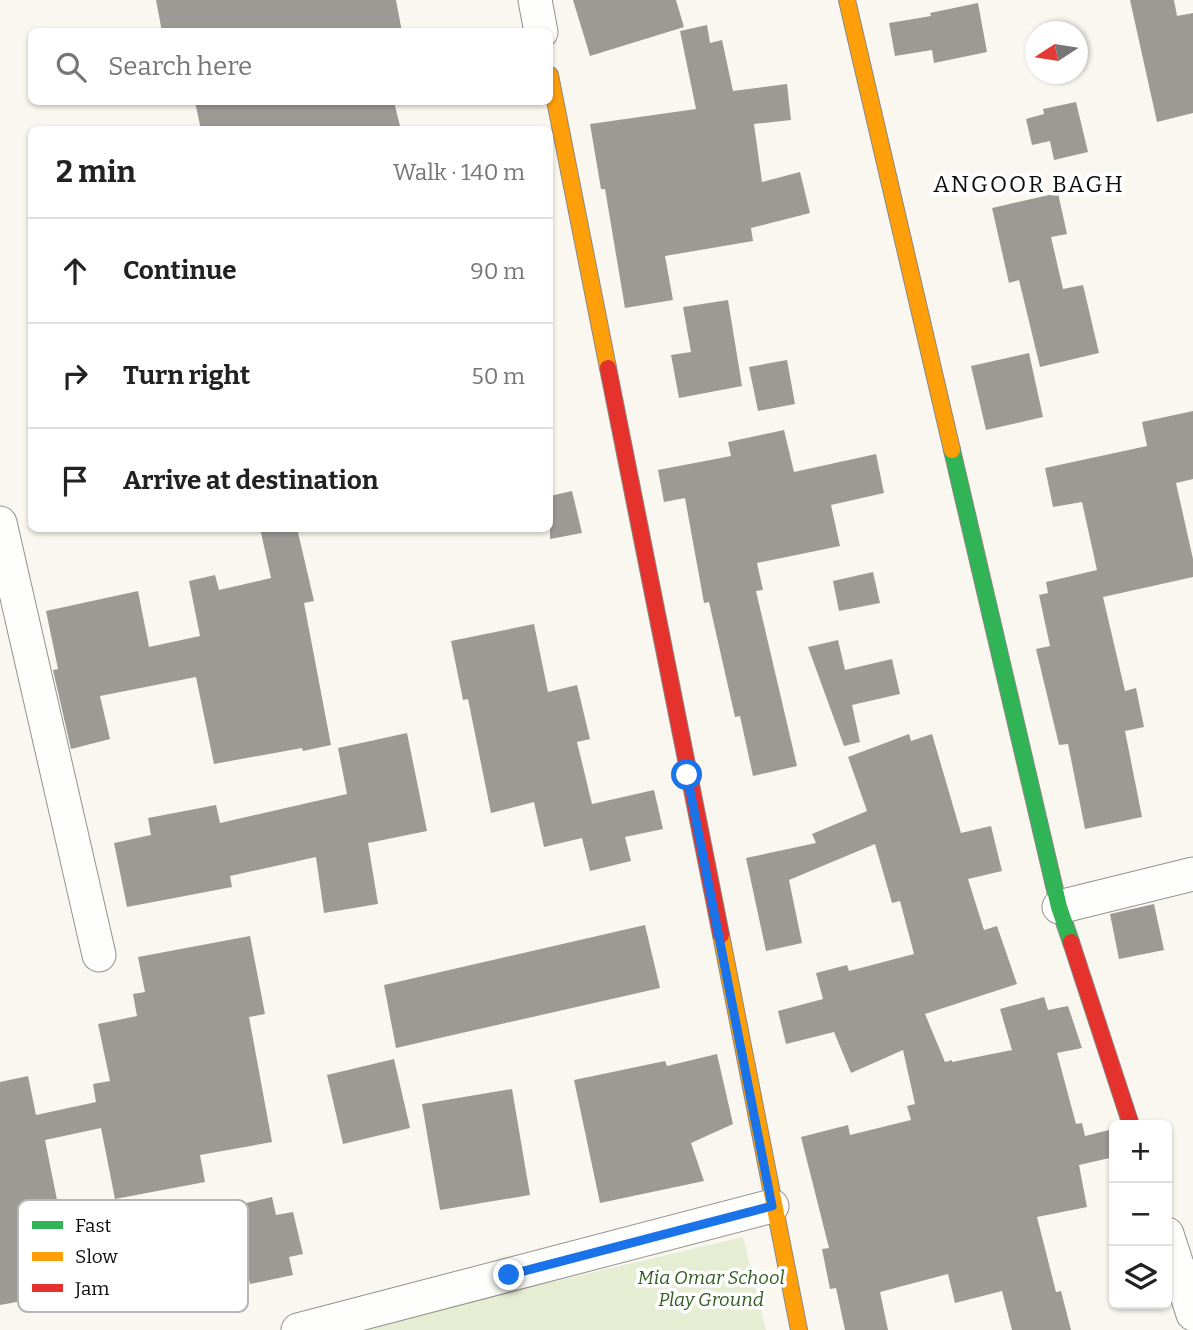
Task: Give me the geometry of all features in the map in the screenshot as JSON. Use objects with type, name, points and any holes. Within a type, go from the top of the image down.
[{"type":"street","points":[[535,0],[540,28]]},
{"type":"street","points":[[847,0],[1059,907],[1129,1120]]},
{"type":"street","points":[[553,90],[772,1206],[799,1330]]},
{"type":"street","points":[[0,523],[99,955]]},
{"type":"street","points":[[1059,907],[1193,874]]},
{"type":"street","points":[[298,1330],[772,1206]]},
{"type":"street","points":[[1171,1246],[1193,1314]]},
{"type":"green space","name":"Mia Omar School Play Ground","points":[[743,1237],[766,1330],[348,1330]]},
{"type":"building","points":[[156,0],[396,0],[401,28],[161,28]]},
{"type":"building","points":[[573,0],[676,0],[684,27],[590,56]]},
{"type":"building","points":[[1130,0],[1174,0],[1177,16],[1193,13],[1193,113],[1157,122]]},
{"type":"building","points":[[978,3],[987,52],[934,63],[932,50],[895,56],[889,23],[931,16],[930,13]]},
{"type":"building","points":[[707,25],[710,43],[722,40],[733,91],[787,84],[791,120],[754,124],[762,182],[800,172],[810,213],[751,228],[753,241],[665,256],[673,300],[625,308],[605,189],[601,189],[590,124],[696,109],[680,31]]},
{"type":"building","points":[[1076,102],[1088,152],[1054,160],[1050,141],[1032,145],[1026,119],[1044,114],[1043,109]]},
{"type":"building","points":[[196,105],[395,105],[400,126],[200,126]]},
{"type":"building","points":[[1058,193],[1067,234],[1051,237],[1063,289],[1083,285],[1099,353],[1040,367],[1019,280],[1009,283],[992,208]]},
{"type":"building","points":[[728,300],[742,386],[679,398],[671,355],[691,352],[683,307]]},
{"type":"building","points":[[1029,353],[1043,417],[986,430],[971,366]]},
{"type":"building","points":[[787,360],[795,404],[758,411],[749,367]]},
{"type":"building","points":[[1193,411],[1193,479],[1176,483],[1193,559],[1193,577],[1103,597],[1125,691],[1136,688],[1144,727],[1125,731],[1142,817],[1085,829],[1068,744],[1059,745],[1036,649],[1050,646],[1039,595],[1048,593],[1046,582],[1097,570],[1082,502],[1053,507],[1045,468],[1147,446],[1142,422]]},
{"type":"building","points":[[784,430],[794,472],[876,454],[884,493],[831,505],[840,546],[757,563],[763,590],[756,591],[797,766],[753,776],[740,716],[735,717],[709,602],[704,603],[685,498],[664,502],[658,470],[731,456],[728,442]]},
{"type":"building","points":[[572,491],[582,533],[550,539],[550,532],[553,532],[553,495]]},
{"type":"building","points":[[261,532],[298,532],[314,601],[304,603],[331,745],[214,764],[196,677],[100,696],[110,739],[71,749],[53,670],[58,669],[46,611],[138,591],[149,647],[200,636],[189,581],[215,575],[219,590],[271,578]]},
{"type":"building","points":[[873,572],[880,603],[839,611],[833,581]]},
{"type":"building","points":[[534,624],[548,692],[577,685],[590,739],[577,742],[592,804],[654,790],[663,829],[625,837],[631,861],[590,871],[582,838],[544,847],[534,802],[491,813],[468,699],[463,700],[451,641]]},
{"type":"building","points":[[838,640],[845,670],[892,659],[900,694],[852,705],[860,742],[844,746],[808,647]]},
{"type":"building","points":[[407,733],[427,831],[368,843],[378,904],[324,913],[316,857],[230,876],[232,887],[127,907],[114,843],[151,835],[148,818],[216,805],[220,823],[347,794],[338,748]]},
{"type":"building","points":[[909,734],[911,741],[932,734],[961,833],[991,826],[1002,871],[968,879],[984,930],[997,926],[1017,984],[925,1014],[945,1062],[1012,1050],[1000,1009],[1044,997],[1048,1010],[1068,1006],[1082,1048],[1057,1053],[1076,1124],[1082,1123],[1085,1136],[1109,1130],[1109,1158],[1079,1165],[1087,1207],[1037,1217],[1056,1292],[1061,1291],[1071,1330],[1012,1330],[1002,1291],[955,1303],[948,1274],[880,1292],[888,1330],[845,1330],[836,1288],[830,1289],[822,1249],[829,1248],[801,1137],[848,1125],[850,1135],[911,1120],[907,1106],[915,1104],[903,1050],[851,1073],[834,1032],[786,1044],[778,1011],[823,999],[816,973],[847,965],[849,971],[914,954],[900,901],[892,903],[875,844],[789,880],[802,943],[766,951],[746,858],[816,843],[812,834],[867,811],[848,757]]},
{"type":"building","points":[[1154,904],[1164,950],[1119,959],[1110,914]]},
{"type":"building","points":[[645,925],[660,988],[396,1048],[384,985]]},
{"type":"building","points":[[250,936],[265,1014],[249,1017],[272,1142],[200,1155],[205,1182],[115,1199],[101,1128],[45,1140],[57,1200],[18,1200],[18,1302],[0,1305],[0,1082],[28,1076],[36,1115],[96,1102],[93,1084],[110,1081],[98,1024],[137,1016],[133,994],[145,992],[138,957]]},
{"type":"building","points":[[717,1054],[733,1124],[691,1143],[704,1181],[600,1203],[574,1080],[665,1061],[667,1066]]},
{"type":"building","points":[[394,1059],[410,1128],[343,1144],[327,1075]]},
{"type":"building","points":[[512,1089],[530,1195],[440,1210],[422,1104]]},
{"type":"building","points":[[272,1197],[276,1215],[293,1212],[303,1254],[289,1257],[293,1275],[250,1284],[248,1203]]},
{"type":"traffic: fast","points":[[952,450],[1059,907],[1071,942]]},
{"type":"traffic: slow","points":[[847,0],[952,450]]},
{"type":"traffic: slow","points":[[553,90],[608,368]]},
{"type":"traffic: slow","points":[[721,935],[799,1330]]},
{"type":"traffic: jam","points":[[608,368],[721,935]]},
{"type":"traffic: jam","points":[[1071,942],[1129,1120]]},
{"type":"district","name":"ANGOOR BAGH","points":[[1029,184]]},
{"type":"route","points":[[509,1275],[772,1206],[687,775]]}]
